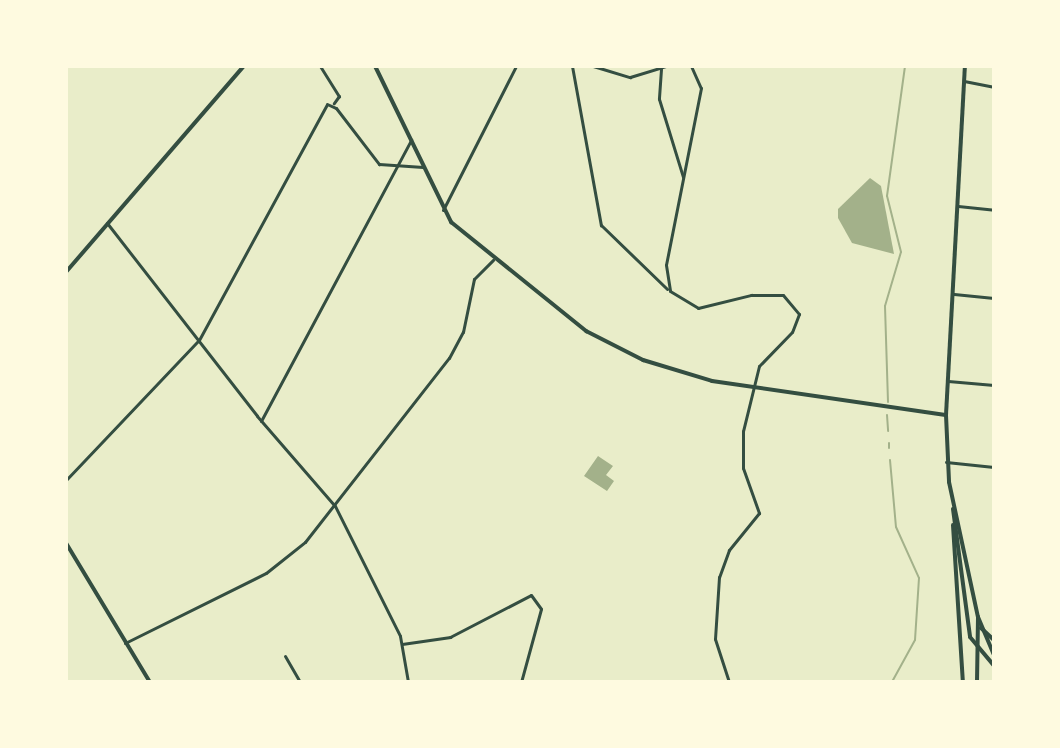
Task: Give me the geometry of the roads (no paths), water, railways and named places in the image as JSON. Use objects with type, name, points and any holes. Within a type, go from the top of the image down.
[{"type":"main road","points":[[68,268],[244,66]]},
{"type":"main road","points":[[375,66],[443,210],[493,260],[566,317],[622,350],[664,367],[752,389],[946,415]]},
{"type":"main road","points":[[965,66],[946,462],[980,628],[994,655]]},
{"type":"main road","points":[[953,502],[963,682]]},
{"type":"main road","points":[[953,525],[968,629],[978,653],[994,666]]},
{"type":"main road","points":[[66,543],[150,682]]},
{"type":"main road","points":[[977,682],[978,617]]},
{"type":"main road","points":[[980,628],[994,640]]},
{"type":"street","points":[[320,66],[339,96],[333,104]]},
{"type":"street","points":[[443,210],[516,66]]},
{"type":"street","points":[[572,66],[601,225],[670,291],[698,308],[783,295],[799,314],[792,332],[763,358],[752,389],[741,458],[759,513],[726,556],[714,623],[729,682]]},
{"type":"street","points":[[595,66],[630,77],[667,66]]},
{"type":"street","points":[[670,291],[666,265],[701,88],[691,66]]},
{"type":"street","points":[[661,69],[659,99],[684,177]]},
{"type":"street","points":[[964,81],[994,87]]},
{"type":"street","points":[[66,480],[199,340],[300,150],[327,104],[333,104]]},
{"type":"street","points":[[333,104],[373,158],[383,166],[423,167]]},
{"type":"street","points":[[261,421],[411,140]]},
{"type":"street","points":[[958,206],[994,210]]},
{"type":"street","points":[[107,222],[261,421],[335,506],[402,644],[408,682]]},
{"type":"street","points":[[125,643],[266,573],[297,550],[335,506],[449,358],[463,332],[474,279],[493,260]]},
{"type":"street","points":[[954,294],[994,298]]},
{"type":"street","points":[[948,381],[994,385]]},
{"type":"street","points":[[946,462],[994,467]]},
{"type":"street","points":[[402,644],[450,637],[522,596],[539,600],[541,609],[521,682]]},
{"type":"street","points":[[285,656],[300,682]]},
{"type":"waterway","points":[[888,402],[885,306],[901,252],[887,196],[905,66]]},
{"type":"waterway","points":[[887,415],[888,431]]},
{"type":"waterway","points":[[889,443],[889,448]]},
{"type":"waterway","points":[[890,460],[896,527],[919,578],[915,640],[892,682]]}]
